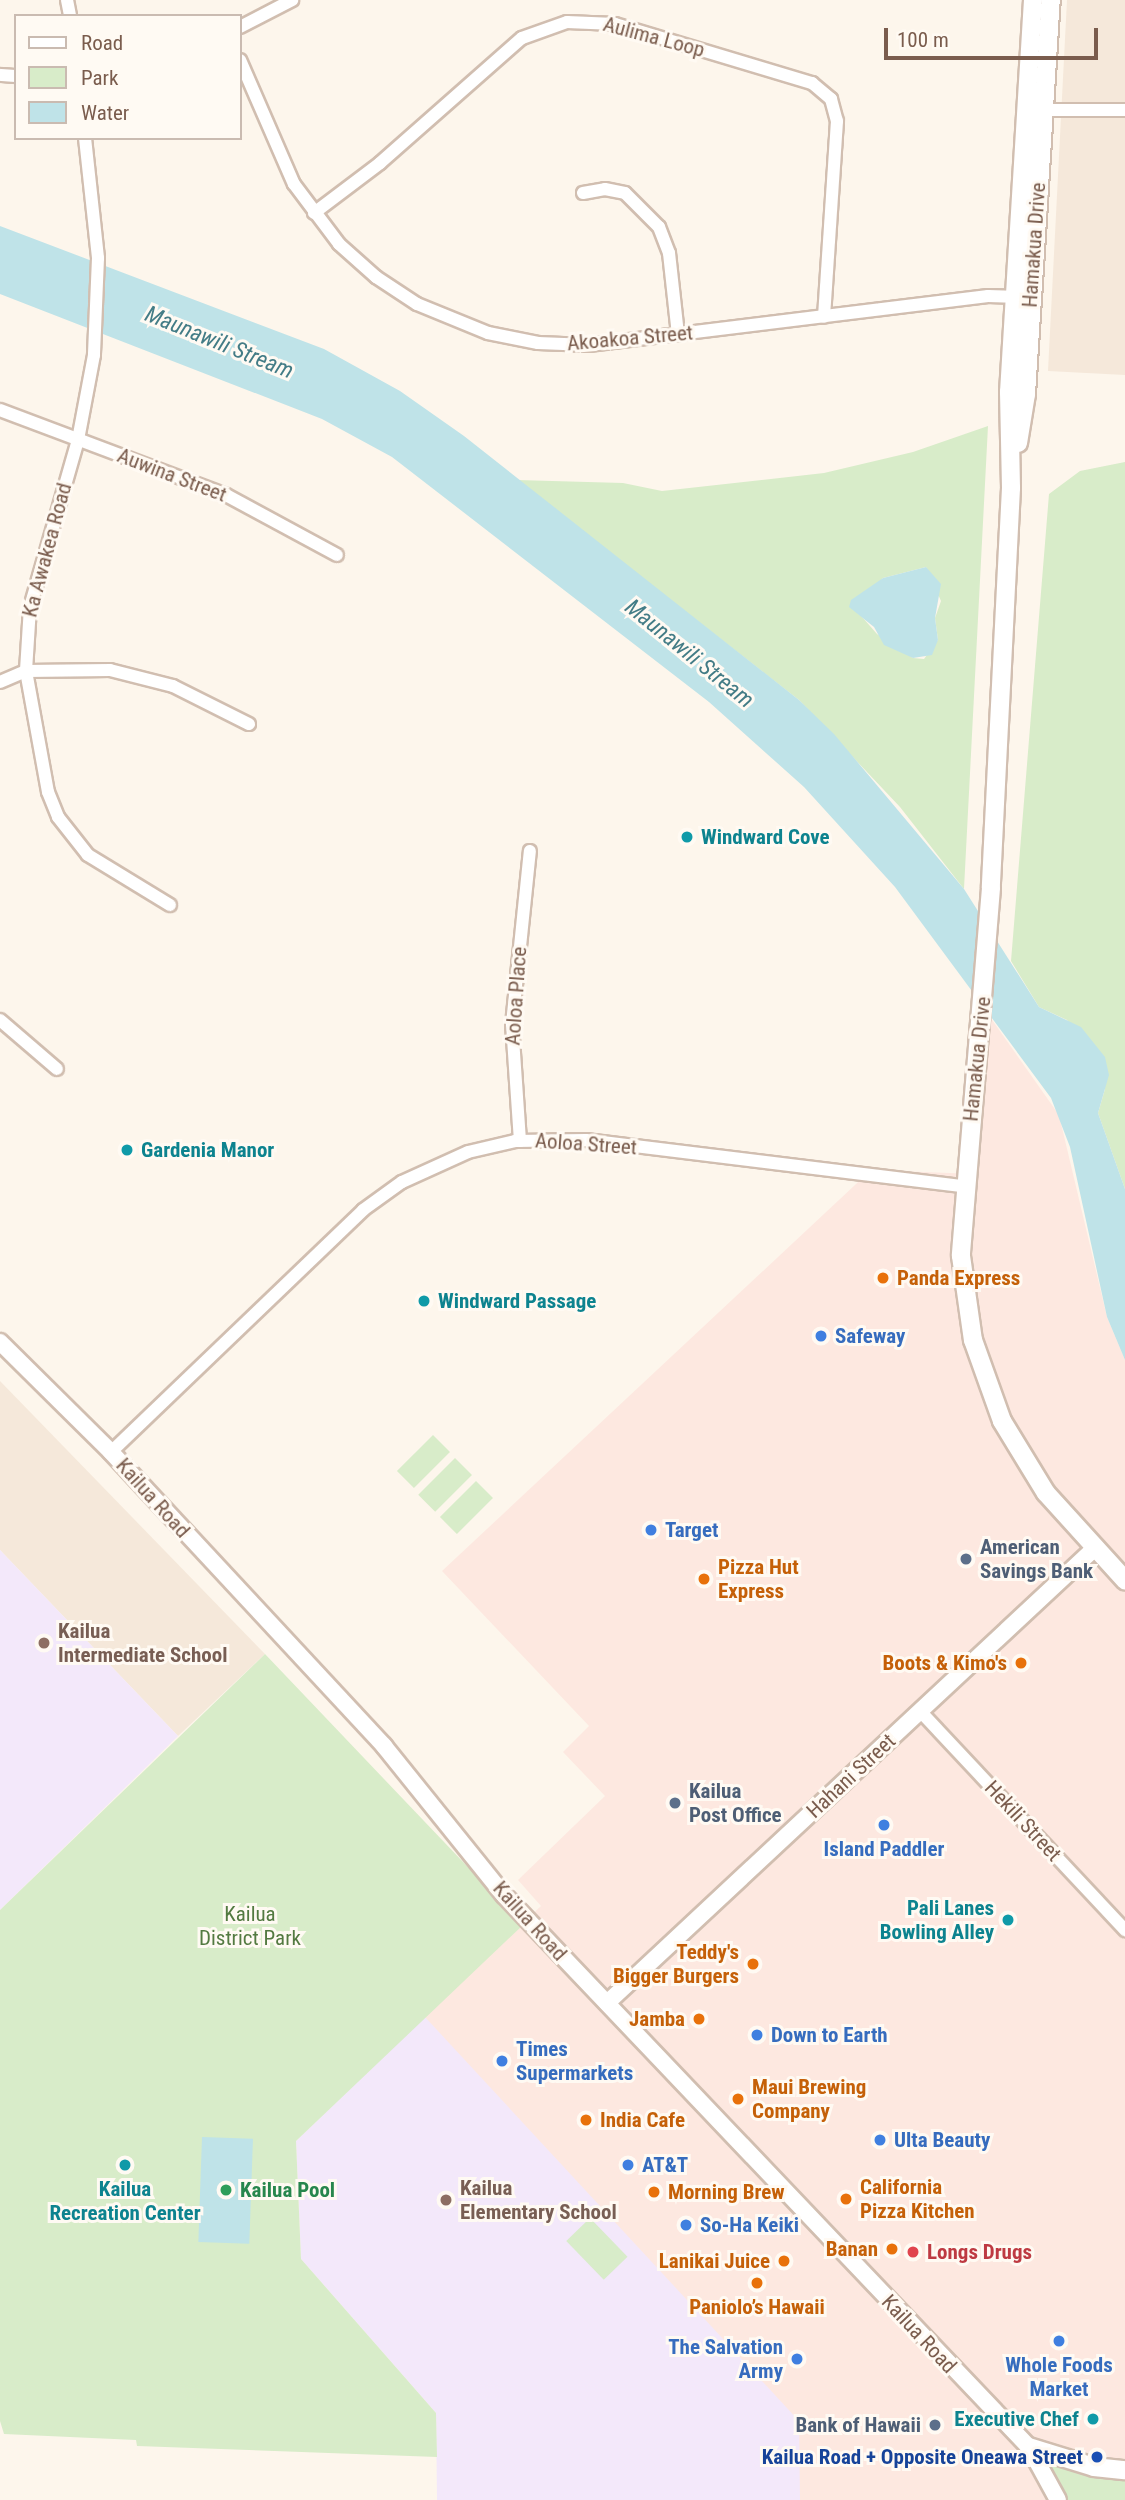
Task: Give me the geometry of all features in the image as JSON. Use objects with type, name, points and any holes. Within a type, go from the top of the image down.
[{"type":"main road","name":"Hamakua Drive","points":[[1033,0],[1034,110],[1022,298],[1026,394],[1011,488],[991,888],[979,1048],[963,1186],[963,1284],[987,1385],[1030,1469],[1125,1580]]},
{"type":"main road","name":"Hamakua Drive","points":[[1034,110],[1051,0]]},
{"type":"main road","points":[[1028,2447],[1094,2468],[1125,2470]]},
{"type":"street","points":[[242,26],[292,0]]},
{"type":"street","name":"Aulima Loop","points":[[314,214],[380,163],[522,38],[567,22],[615,24],[812,83],[831,99],[837,121],[824,317]]},
{"type":"street","name":"Akoakoa Street","points":[[242,65],[282,162],[314,214],[376,277],[417,304],[464,326],[513,339],[563,345],[678,335],[988,296],[1022,298]]},
{"type":"street","points":[[1034,110],[1125,110]]},
{"type":"street","name":"Ka Awakea Road","points":[[85,140],[97,258],[94,355],[78,440],[30,607],[26,671],[48,792],[58,817],[88,855],[170,905]]},
{"type":"street","points":[[583,193],[605,190],[625,193],[659,227],[669,253],[678,335]]},
{"type":"street","name":"Auwina Street","points":[[0,410],[226,495],[337,555]]},
{"type":"street","points":[[0,682],[26,671],[74,668],[147,677],[249,724]]},
{"type":"street","name":"Aoloa Place","points":[[520,1141],[512,1024],[530,851]]},
{"type":"street","points":[[0,1020],[57,1069]]},
{"type":"street","name":"Aoloa Street","points":[[111,1452],[382,1195],[445,1160],[520,1141],[586,1140],[963,1186]]},
{"type":"street","name":"Kailua Road","points":[[0,1342],[111,1452],[384,1746],[504,1895],[1028,2447],[1058,2500]]},
{"type":"street","name":"Hahani Street","points":[[607,2003],[1095,1548]]},
{"type":"street","name":"Hekili Street","points":[[921,1712],[1125,1930]]},
{"type":"shaded area","points":[[1067,0],[1125,0],[1125,375],[1048,371]]},
{"type":"shaded area","points":[[990,1017],[1059,1115],[1107,1317],[1125,1360],[1125,2500],[797,2500],[419,2021],[541,1906],[518,1880],[605,1796],[563,1752],[589,1726],[442,1571],[871,1170],[976,1174]]},
{"type":"shaded area","points":[[0,1381],[265,1654],[178,1736],[0,1550]]},
{"type":"shaded area","name":"Kailua Intermediate School","points":[[0,1550],[178,1736],[0,1910]]},
{"type":"shaded area","name":"Kailua Elementary School","points":[[425,2017],[799,2421],[800,2500],[437,2500],[436,2413],[301,2259],[296,2141]]},
{"type":"green space","points":[[988,426],[964,889],[900,807],[799,700],[517,480],[623,483],[662,491],[824,473],[913,452]],"holes":[[[926,567],[941,601],[935,618],[938,640],[924,659],[913,658],[877,634],[856,610],[861,598],[883,578]]]},
{"type":"green space","points":[[1125,462],[1125,1189],[1098,1113],[1105,1089],[1067,1020],[1039,1007],[1011,961],[1049,494],[1080,471]]},
{"type":"green space","points":[[433,1435],[450,1452],[414,1488],[397,1471]]},
{"type":"green space","points":[[455,1458],[472,1475],[435,1512],[418,1495]]},
{"type":"green space","points":[[476,1481],[493,1498],[457,1534],[440,1517]]},
{"type":"green space","name":"Kailua District Park","points":[[265,1654],[523,1925],[296,2141],[301,2259],[436,2413],[437,2457],[137,2446],[136,2440],[4,2434],[0,2421],[0,1910]]},
{"type":"green space","points":[[590,2218],[628,2257],[604,2280],[566,2241]]},
{"type":"green space","points":[[1064,2457],[1125,2470],[1125,2500],[1058,2500],[1039,2461]]},
{"type":"water","name":"Maunawili Stream","points":[[0,226],[324,349],[400,391],[464,436],[799,700],[834,734],[964,889],[1039,1007],[1081,1027],[1105,1057],[1109,1075],[1098,1113],[1125,1189],[1125,1360],[1107,1317],[1070,1147],[1051,1098],[895,887],[804,787],[709,702],[392,457],[322,419],[0,294]]},
{"type":"water","points":[[926,567],[941,584],[935,618],[938,640],[932,655],[913,658],[884,645],[874,627],[849,607],[851,600],[883,578]]},
{"type":"water","name":"Kailua Pool","points":[[202,2137],[253,2139],[249,2244],[198,2242]]},
{"type":"place","name":"Windward Cove","points":[[687,837]]},
{"type":"place","name":"Gardenia Manor","points":[[127,1150]]},
{"type":"place","name":"Panda Express","points":[[883,1278]]},
{"type":"place","name":"Windward Passage","points":[[424,1301]]},
{"type":"place","name":"Safeway","points":[[821,1336]]},
{"type":"place","name":"Target","points":[[651,1530]]},
{"type":"place","name":"American Savings Bank","points":[[966,1559]]},
{"type":"place","name":"Pizza Hut Express","points":[[704,1579]]},
{"type":"place","name":"Kailua Intermediate School","points":[[44,1643]]},
{"type":"place","name":"Boots & Kimo's","points":[[1021,1663]]},
{"type":"place","name":"Kailua Post Office","points":[[675,1803]]},
{"type":"place","name":"Island Paddler","points":[[884,1825]]},
{"type":"place","name":"Pali Lanes Bowling Alley","points":[[1008,1920]]},
{"type":"place","name":"Teddy's Bigger Burgers","points":[[753,1964]]},
{"type":"place","name":"Jamba","points":[[699,2019]]},
{"type":"place","name":"Down to Earth","points":[[757,2035]]},
{"type":"place","name":"Times Supermarkets","points":[[502,2061]]},
{"type":"place","name":"Maui Brewing Company","points":[[738,2099]]},
{"type":"place","name":"India Cafe","points":[[586,2120]]},
{"type":"place","name":"Ulta Beauty","points":[[880,2140]]},
{"type":"place","name":"Kailua Recreation Center","points":[[125,2165]]},
{"type":"place","name":"AT&T","points":[[628,2165]]},
{"type":"place","name":"Kailua Pool","points":[[226,2190]]},
{"type":"place","name":"Morning Brew","points":[[654,2192]]},
{"type":"place","name":"California Pizza Kitchen","points":[[846,2199]]},
{"type":"place","name":"Kailua Elementary School","points":[[446,2200]]},
{"type":"place","name":"So-Ha Keiki","points":[[686,2225]]},
{"type":"place","name":"Banan","points":[[892,2249]]},
{"type":"place","name":"Longs Drugs","points":[[913,2252]]},
{"type":"place","name":"Lanikai Juice","points":[[784,2261]]},
{"type":"place","name":"Paniolo’s Hawaii","points":[[757,2283]]},
{"type":"place","name":"Whole Foods Market","points":[[1059,2341]]},
{"type":"place","name":"The Salvation Army","points":[[797,2359]]},
{"type":"place","name":"Executive Chef","points":[[1093,2419]]},
{"type":"place","name":"Bank of Hawaii","points":[[935,2425]]},
{"type":"place","name":"Kailua Road + Opposite Oneawa Street","points":[[1097,2457]]}]
